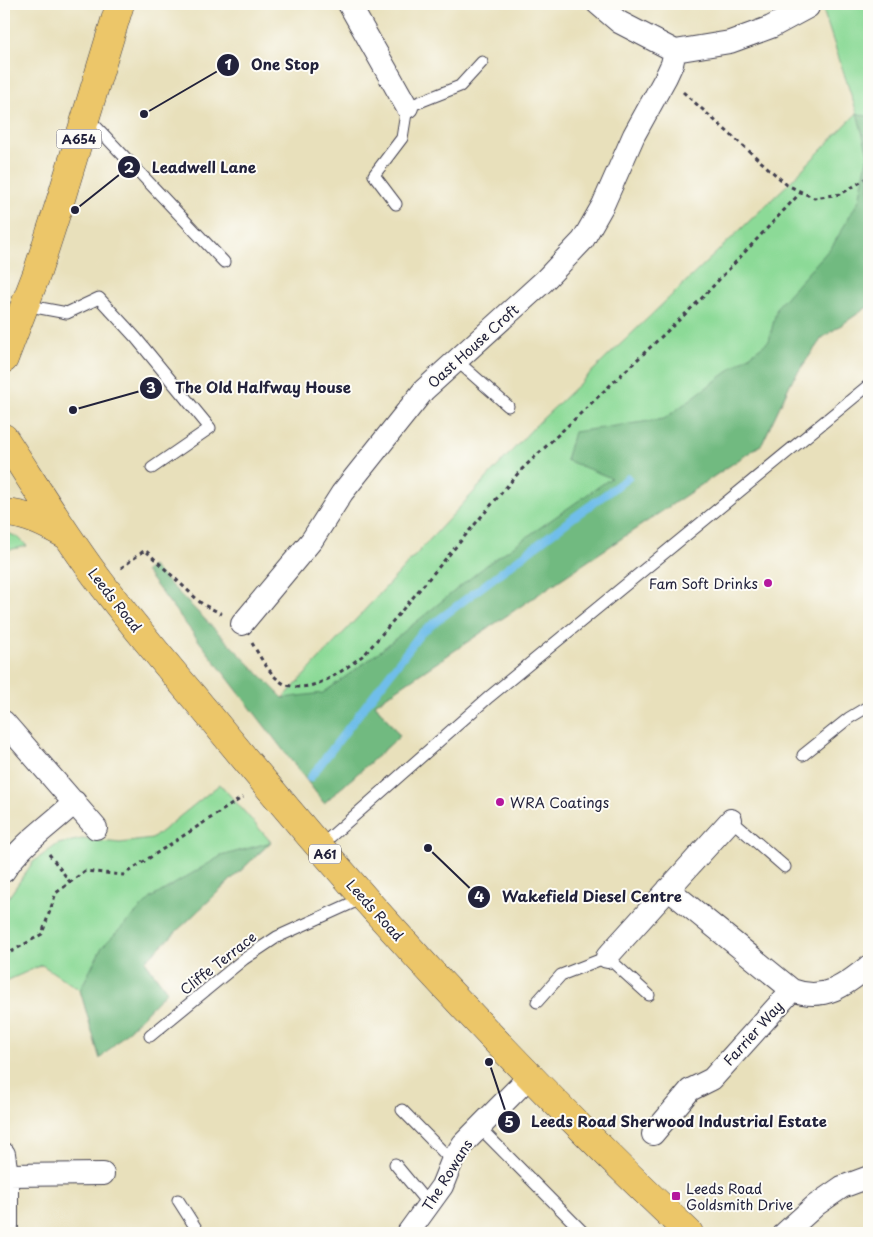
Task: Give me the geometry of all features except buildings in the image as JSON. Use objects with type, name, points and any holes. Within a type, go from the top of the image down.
[{"type":"main road","name":"A654","points":[[4,358],[14,313],[60,202],[120,4]]},
{"type":"main road","name":"Leeds Road","points":[[4,438],[100,583],[319,847],[363,898],[529,1077],[689,1233]]},
{"type":"main road","points":[[4,514],[17,514],[40,520],[68,536]]},
{"type":"street","points":[[349,4],[408,107]]},
{"type":"street","points":[[598,4],[619,22],[675,52],[730,42],[771,27],[808,7]]},
{"type":"street","name":"Oast House Croft","points":[[242,624],[312,540],[342,493],[424,390],[544,282],[583,240],[603,205],[638,128],[666,77],[675,52]]},
{"type":"street","points":[[4,722],[96,828]]},
{"type":"street","points":[[4,871],[12,859],[34,836],[75,802]]},
{"type":"street","points":[[606,956],[731,820]]},
{"type":"street","points":[[668,889],[792,990]]},
{"type":"street","name":"Farrier Way","points":[[653,1134],[690,1090],[712,1078],[792,990],[804,994],[826,993],[848,984],[869,966]]},
{"type":"street","name":"The Rowans","points":[[408,1233],[442,1186],[452,1161],[463,1144],[529,1077]]},
{"type":"street","points":[[6,1233],[5,1164],[103,1174]]},
{"type":"street","points":[[785,1233],[816,1205],[842,1187],[869,1177]]},
{"type":"lane","points":[[396,204],[374,175],[402,138],[408,107],[460,86],[482,62]]},
{"type":"lane","points":[[86,116],[224,262]]},
{"type":"lane","points":[[14,313],[67,312],[99,298],[136,338],[210,428],[152,468]]},
{"type":"lane","points":[[456,360],[508,406]]},
{"type":"lane","points":[[319,847],[489,697],[869,385]]},
{"type":"lane","points":[[803,755],[849,718],[869,706]]},
{"type":"lane","points":[[731,820],[785,867]]},
{"type":"lane","name":"Cliffe Terrace","points":[[150,1036],[244,959],[277,937],[363,898]]},
{"type":"lane","points":[[537,1002],[561,975],[606,956],[648,995]]},
{"type":"lane","points":[[402,1110],[452,1161]]},
{"type":"lane","points":[[479,1127],[584,1233]]},
{"type":"lane","points":[[395,1164],[429,1205]]},
{"type":"lane","points":[[178,1200],[199,1233]]},
{"type":"path","points":[[666,77],[787,185],[801,192],[814,198],[841,194],[869,177]]},
{"type":"path","points":[[100,583],[145,550],[202,604],[242,624],[265,665],[285,685],[305,687],[335,676],[364,654],[520,471],[701,299],[801,192]]},
{"type":"path","points":[[4,956],[42,934],[56,893],[85,871],[123,876],[265,783]]},
{"type":"path","points":[[34,836],[70,882]]},
{"type":"green space","points":[[821,4],[869,4],[869,306],[822,338],[791,382],[762,444],[375,704],[400,736],[324,803],[262,721],[534,427],[787,185],[857,113]]},
{"type":"green space","points":[[857,113],[869,117],[869,306],[822,338],[791,382],[762,444],[375,704],[400,736],[324,803],[145,571],[152,566],[283,698],[323,693],[370,659],[488,564],[611,478],[566,460],[574,432],[664,419],[769,341],[777,307],[833,245],[859,200],[868,154]]},
{"type":"green space","points":[[4,531],[19,538],[27,546],[4,551]]},
{"type":"green space","points":[[220,784],[271,842],[145,961],[167,991],[100,1059],[80,990],[42,965],[4,982],[4,904],[33,862],[58,844],[82,839],[120,843],[152,839]]},
{"type":"green space","points":[[271,842],[145,961],[167,991],[100,1059],[80,990],[102,947],[151,898],[221,856]]},
{"type":"waterway","points":[[310,778],[421,633],[628,478]]},
{"type":"place","name":"One Stop","points":[[144,114]]},
{"type":"place","name":"Leadwell Lane","points":[[75,210]]},
{"type":"place","name":"The Old Halfway House","points":[[73,410]]},
{"type":"place","name":"Fam Soft Drinks","points":[[768,583]]},
{"type":"place","name":"WRA Coatings","points":[[500,802]]},
{"type":"place","name":"Wakefield Diesel Centre","points":[[428,848]]},
{"type":"place","name":"Leeds Road Sherwood Industrial Estate","points":[[489,1062]]},
{"type":"place","name":"Leeds Road Goldsmith Drive","points":[[676,1196]]}]
